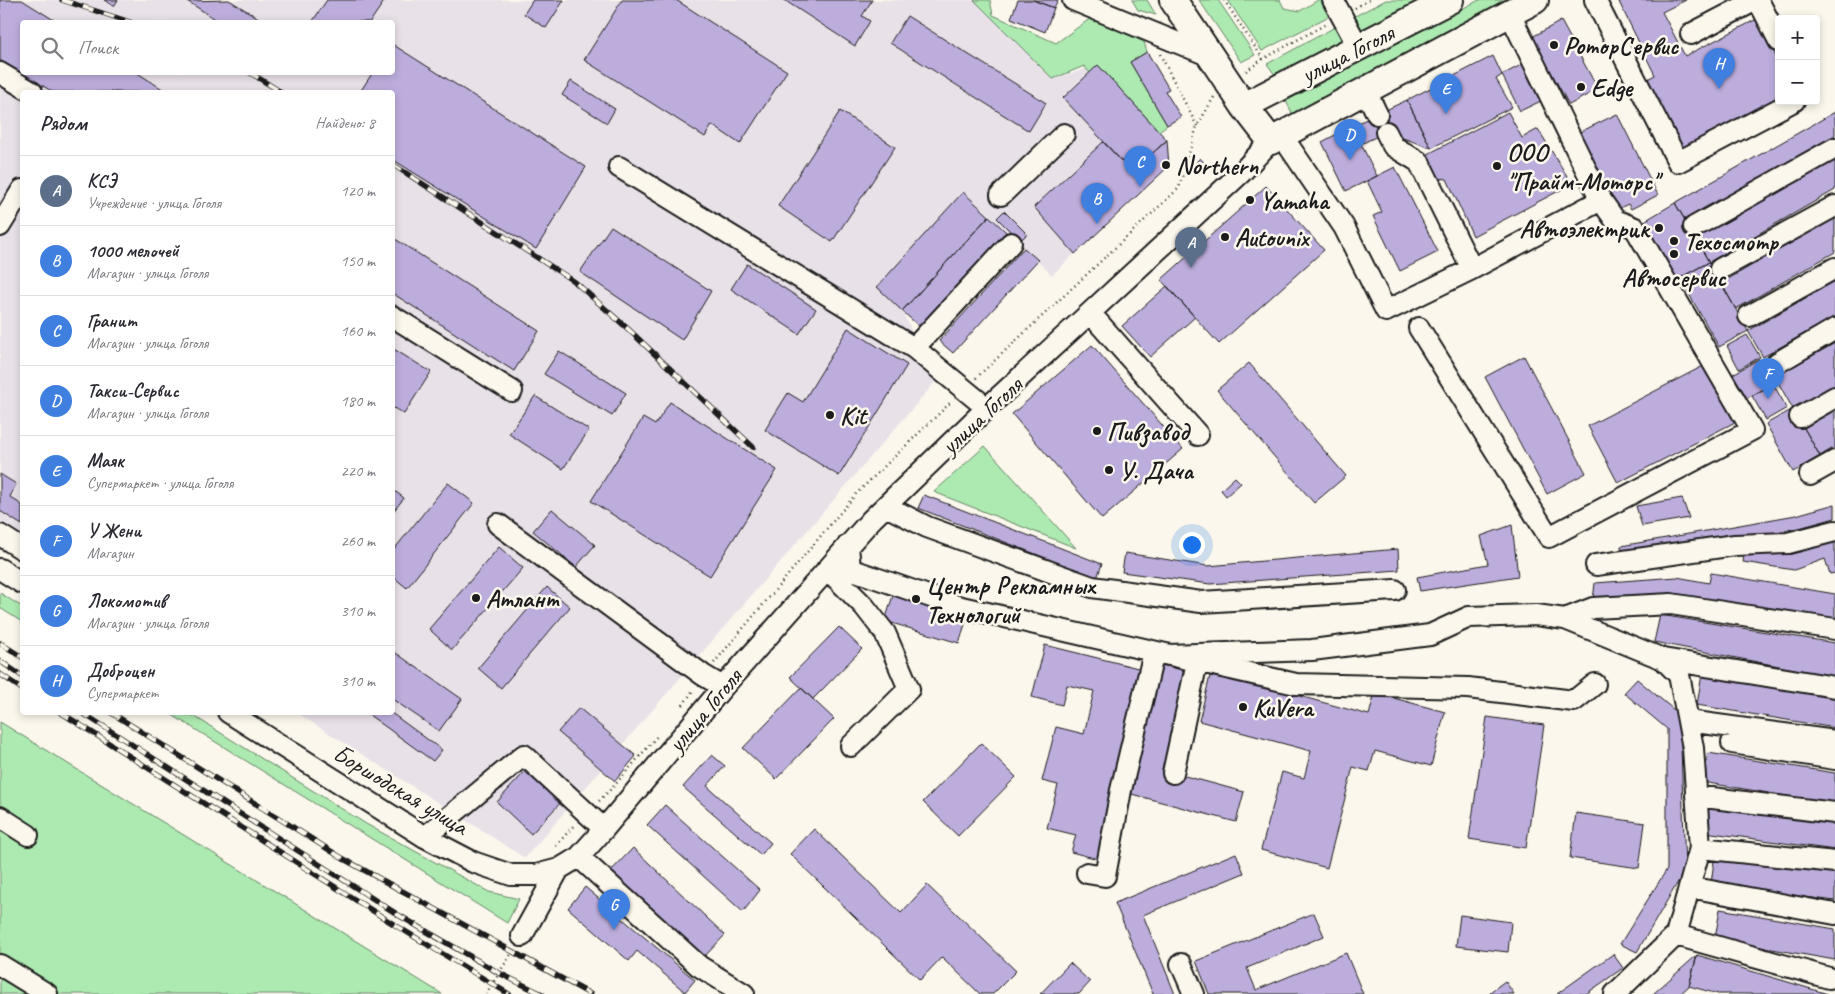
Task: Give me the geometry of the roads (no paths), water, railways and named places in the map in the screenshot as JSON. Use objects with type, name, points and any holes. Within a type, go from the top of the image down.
[{"type":"main road","points":[[1173,0],[1244,106],[1277,138]]},
{"type":"main road","name":"улица Гоголя","points":[[1244,106],[1450,0]]},
{"type":"main road","name":"улица Гоголя","points":[[1277,138],[1535,0]]},
{"type":"street","points":[[1073,0],[1210,56]]},
{"type":"street","points":[[1595,0],[1678,162],[1786,105]]},
{"type":"street","points":[[1691,34],[1757,0],[1775,34]]},
{"type":"street","points":[[1337,8],[1359,48]]},
{"type":"street","points":[[1420,328],[1549,537],[1752,430],[1635,228],[1624,216],[1615,220],[1601,200],[1510,14]]},
{"type":"street","points":[[0,73],[29,90]]},
{"type":"street","points":[[1366,91],[1394,146],[1419,162],[1472,269]]},
{"type":"street","points":[[1001,195],[1064,134]]},
{"type":"street","points":[[1277,138],[1344,227],[1386,312],[1472,269],[1601,200]]},
{"type":"street","name":"улица Гоголя","points":[[559,868],[579,857],[723,687],[848,545],[886,506],[987,408],[1277,138]]},
{"type":"street","points":[[1694,227],[1835,148]]},
{"type":"street","points":[[619,167],[914,348],[987,408]]},
{"type":"street","points":[[0,226],[20,193]]},
{"type":"street","points":[[1720,270],[1835,206]]},
{"type":"street","points":[[914,348],[1011,243]]},
{"type":"street","points":[[1749,316],[1835,268]]},
{"type":"street","points":[[1090,314],[1198,434]]},
{"type":"street","points":[[395,318],[512,392]]},
{"type":"street","points":[[1777,363],[1835,329]]},
{"type":"street","points":[[1800,418],[1835,397]]},
{"type":"street","points":[[1810,476],[1835,461]]},
{"type":"street","points":[[886,506],[927,527],[1092,587],[1201,602],[1396,590]]},
{"type":"street","points":[[498,524],[703,675],[723,687]]},
{"type":"street","points":[[1596,566],[1735,545],[1788,543],[1835,531]]},
{"type":"street","points":[[0,534],[20,548]]},
{"type":"street","points":[[848,545],[850,569],[957,606],[1296,684],[1468,688],[1574,701],[1595,684]]},
{"type":"street","points":[[0,569],[20,582]]},
{"type":"street","points":[[827,569],[864,606],[885,633],[909,689],[851,746]]},
{"type":"street","points":[[1565,619],[1592,608],[1671,604],[1835,629]]},
{"type":"street","points":[[1161,654],[1322,649],[1430,634],[1469,617],[1536,615],[1565,619],[1663,659],[1835,687]]},
{"type":"street","points":[[1087,874],[1105,876],[1121,790],[1161,654]]},
{"type":"street","points":[[1615,994],[1676,934],[1700,848],[1693,748],[1679,675],[1663,659]]},
{"type":"street","points":[[1173,773],[1197,662]]},
{"type":"street","name":"Боршодская улица","points":[[233,715],[425,837],[473,862],[511,875],[536,875],[559,868]]},
{"type":"street","points":[[1688,721],[1835,741]]},
{"type":"street","points":[[1732,743],[1835,759]]},
{"type":"street","points":[[425,837],[524,755],[604,829]]},
{"type":"street","points":[[1696,796],[1835,813]]},
{"type":"street","points":[[0,817],[28,835]]},
{"type":"street","points":[[1700,848],[1835,862]]},
{"type":"street","points":[[579,857],[699,966],[744,994]]},
{"type":"street","points":[[522,936],[559,868]]},
{"type":"street","points":[[1689,887],[1835,914]]},
{"type":"street","points":[[1676,934],[1829,978]]},
{"type":"street","points":[[1181,964],[1194,994]]},
{"type":"street","points":[[0,965],[47,994]]},
{"type":"railway","points":[[62,0],[124,20]]},
{"type":"railway","points":[[254,75],[278,90]]},
{"type":"railway","points":[[395,166],[575,282],[627,328],[753,447]]},
{"type":"railway","points":[[0,643],[20,656]]},
{"type":"railway","points":[[0,661],[20,675]]},
{"type":"railway","points":[[0,674],[20,688]]},
{"type":"railway","points":[[65,715],[395,925],[509,994]]},
{"type":"railway","points":[[86,715],[400,916],[499,973],[542,994]]},
{"type":"railway","points":[[115,715],[342,858],[590,994]]},
{"type":"place","name":"РоторСервис","points":[[1554,45]]},
{"type":"place","name":"Edge","points":[[1581,87]]},
{"type":"place","name":"Доброцен","points":[[1719,89]]},
{"type":"place","name":"Маяк","points":[[1446,114]]},
{"type":"place","name":"Такси-Сервис","points":[[1350,160]]},
{"type":"place","name":"Northern","points":[[1166,165]]},
{"type":"place","name":"ООО \"Прайм-Моторс\"","points":[[1497,166]]},
{"type":"place","name":"Гранит","points":[[1140,187]]},
{"type":"place","name":"Yamaha","points":[[1250,200]]},
{"type":"place","name":"1000 мелочей","points":[[1097,224]]},
{"type":"place","name":"Автоэлектрик","points":[[1659,228]]},
{"type":"place","name":"Autounix","points":[[1225,237]]},
{"type":"place","name":"Техосмотр","points":[[1674,241]]},
{"type":"place","name":"Автосервис","points":[[1674,254]]},
{"type":"place","name":"КСЭ","points":[[1191,268]]},
{"type":"place","name":"У Жени","points":[[1768,399]]},
{"type":"place","name":"Kit","points":[[830,415]]},
{"type":"place","name":"Пивзавод","points":[[1097,431]]},
{"type":"place","name":"У. Дача","points":[[1109,470]]},
{"type":"place","name":"Атлант","points":[[476,598]]},
{"type":"place","name":"Центр Рекламных Технологий","points":[[916,599]]},
{"type":"place","name":"KuVera","points":[[1243,707]]},
{"type":"place","name":"Локомотив","points":[[614,930]]}]
